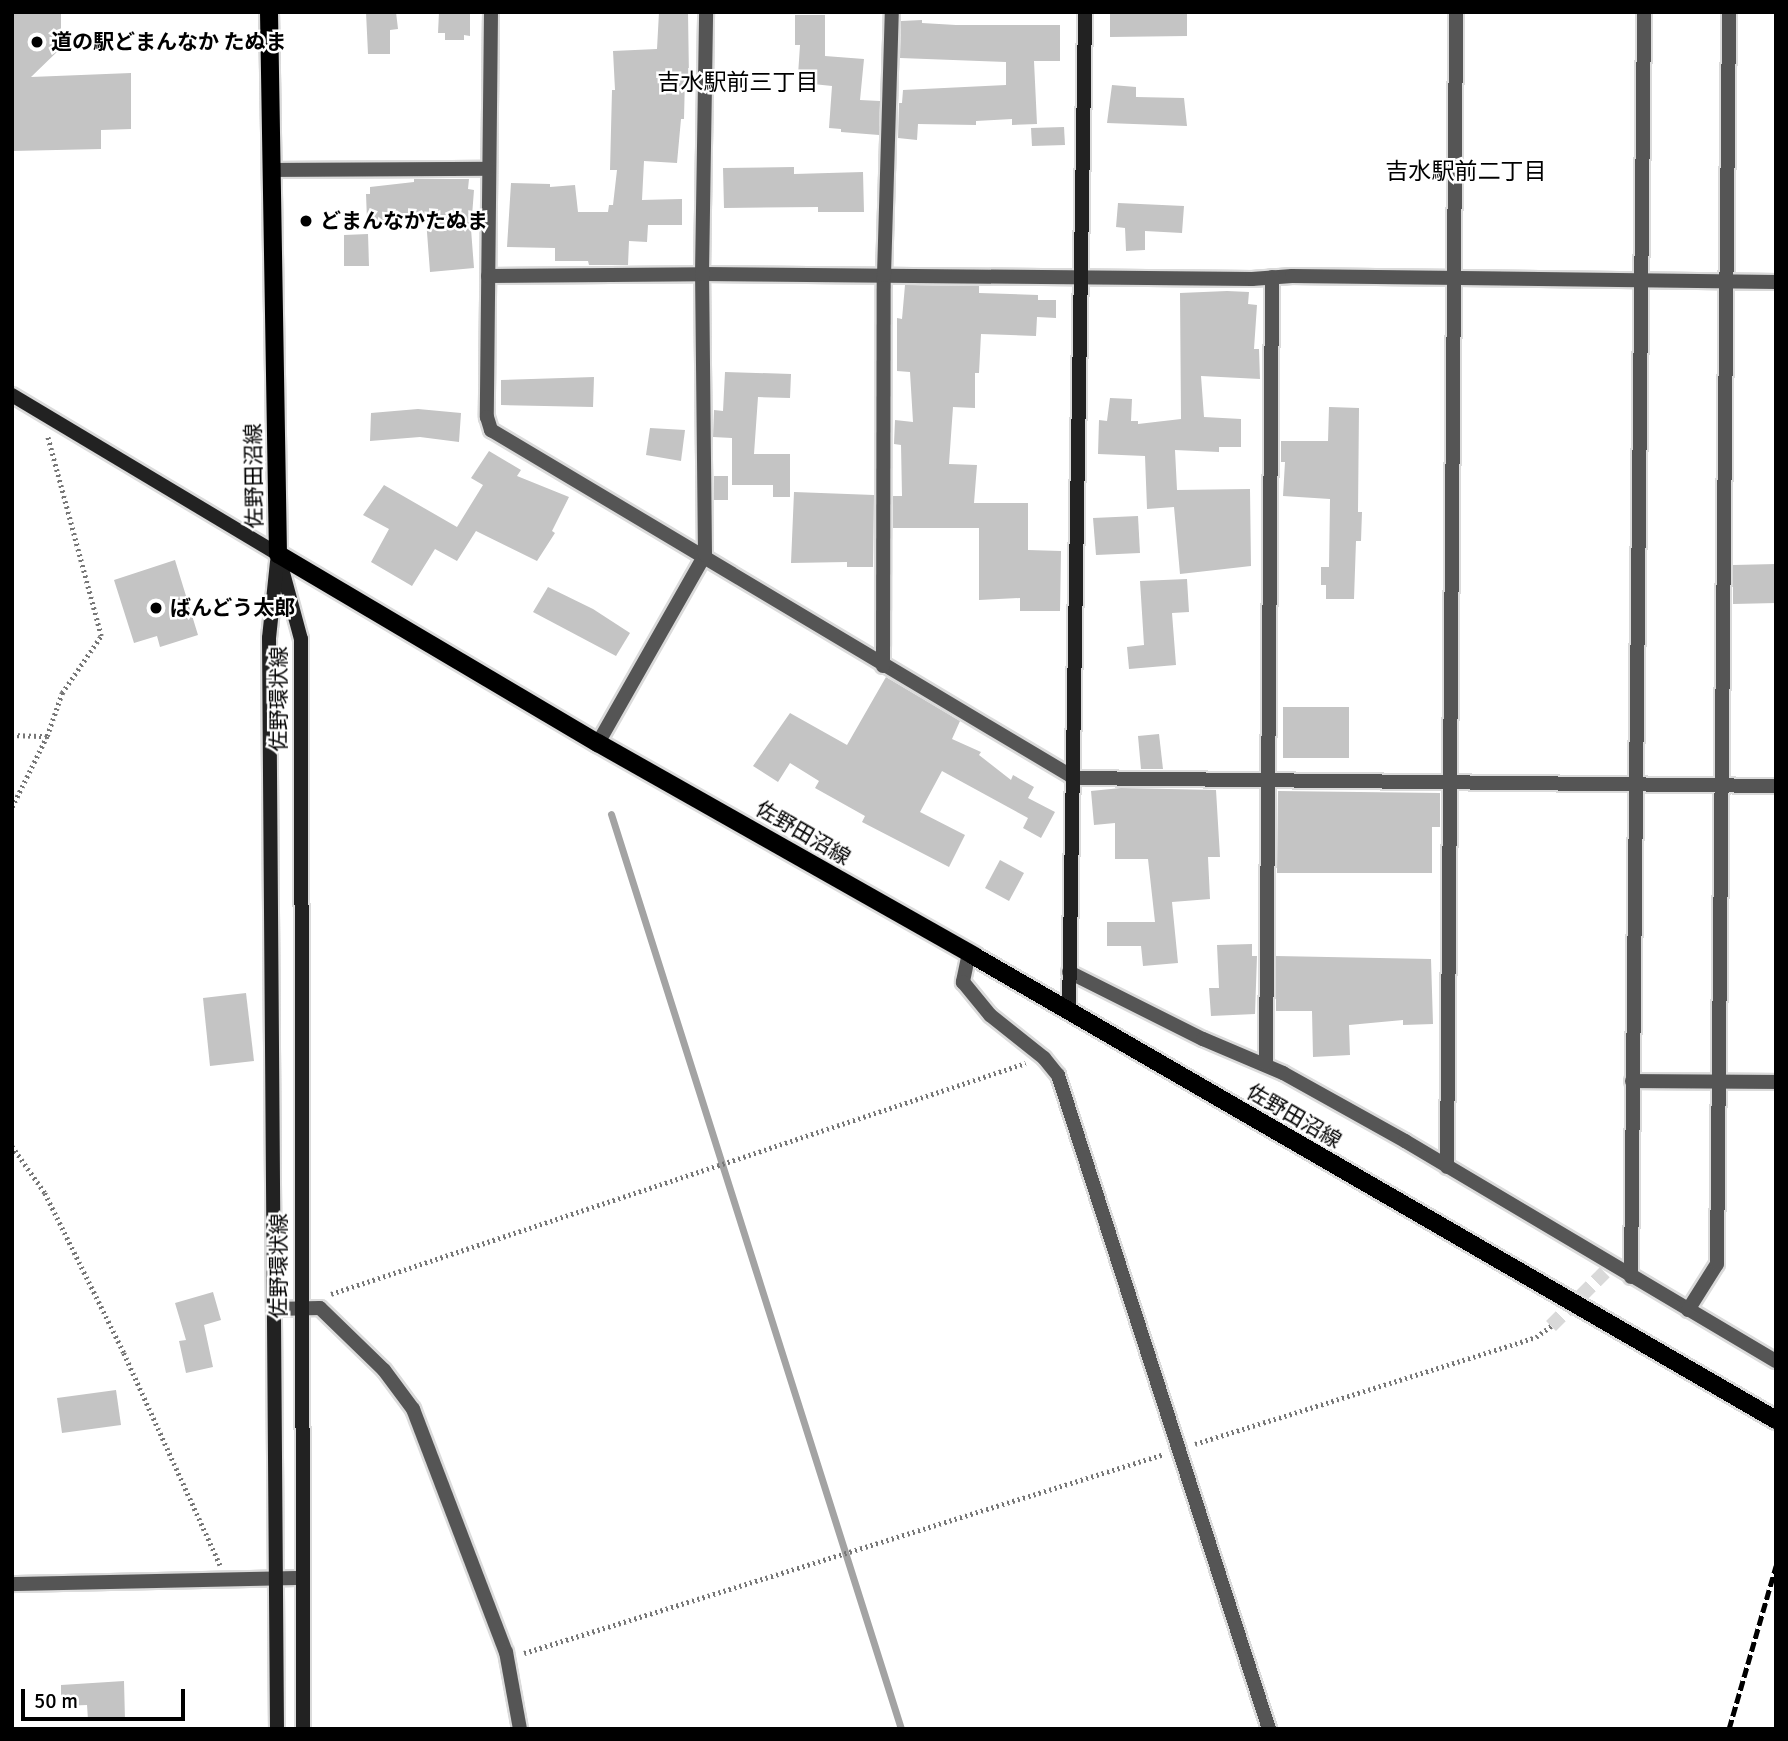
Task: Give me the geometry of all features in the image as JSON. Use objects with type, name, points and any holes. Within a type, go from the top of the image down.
[{"type":"main road","name":"佐野田沼線","points":[[269,12],[278,554],[598,743],[969,953],[1776,1420]]},
{"type":"main road","points":[[1069,1012],[1085,12]]},
{"type":"main road","points":[[12,395],[278,554]]},
{"type":"main road","name":"佐野環状線","points":[[278,554],[301,639],[300,1308],[303,1729]]},
{"type":"main road","name":"佐野環状線","points":[[277,1729],[269,638],[278,554]]},
{"type":"street","points":[[491,12],[487,417],[491,430],[705,555],[883,666],[1071,777],[1776,786]]},
{"type":"street","points":[[598,743],[705,555],[702,274],[706,12]]},
{"type":"street","points":[[883,666],[884,275],[892,12]]},
{"type":"street","points":[[1447,1167],[1456,12]]},
{"type":"street","points":[[1630,1277],[1644,12]]},
{"type":"street","points":[[1689,1310],[1717,1264],[1730,12]]},
{"type":"street","points":[[272,170],[489,169]]},
{"type":"street","points":[[488,276],[702,274],[1776,282]]},
{"type":"street","points":[[1266,1064],[1272,277]]},
{"type":"street","points":[[969,953],[963,982],[990,1015],[1044,1058],[1058,1075],[1269,1729]]},
{"type":"street","points":[[1069,972],[1203,1039],[1266,1064],[1447,1167],[1608,1268],[1630,1277],[1776,1361]]},
{"type":"street","points":[[1632,1080],[1776,1082]]},
{"type":"street","points":[[274,1309],[320,1308],[384,1370],[413,1409],[455,1512],[506,1658],[520,1729]]},
{"type":"street","points":[[12,1584],[301,1578]]},
{"type":"path","points":[[12,807],[47,736],[62,693],[101,636],[40,410]]},
{"type":"path","points":[[12,735],[47,736]]},
{"type":"path","points":[[320,1308],[333,1292],[1044,1058]]},
{"type":"path","points":[[12,1146],[45,1194],[193,1502],[226,1578]]},
{"type":"path","points":[[506,1658],[1536,1337],[1551,1326]]},
{"type":"building","points":[[12,12],[61,12],[61,48],[31,77],[131,73],[131,129],[101,130],[101,149],[12,151]]},
{"type":"building","points":[[366,12],[396,12],[398,29],[390,30],[390,54],[368,54]]},
{"type":"building","points":[[439,12],[470,12],[470,36],[464,35],[464,40],[445,40],[445,33],[438,33]]},
{"type":"building","points":[[659,12],[688,12],[689,78],[685,77],[684,119],[681,119],[677,163],[644,161],[642,200],[682,199],[682,225],[648,225],[647,242],[629,241],[628,265],[589,265],[588,261],[555,261],[555,248],[507,247],[511,183],[550,184],[550,187],[575,185],[578,212],[608,212],[609,205],[613,205],[617,170],[610,170],[612,90],[615,90],[613,51],[657,49]]},
{"type":"building","points":[[1110,12],[1187,12],[1187,36],[1110,37]]},
{"type":"building","points":[[795,15],[825,15],[825,56],[864,59],[860,100],[880,101],[879,135],[841,132],[841,129],[829,128],[832,86],[813,84],[814,80],[803,80],[804,75],[798,75],[800,45],[795,45]]},
{"type":"building","points":[[922,20],[922,23],[956,25],[1060,25],[1060,61],[1034,61],[1037,124],[1012,125],[1012,119],[976,121],[976,125],[918,124],[917,140],[898,138],[899,103],[902,103],[903,90],[1006,85],[1006,62],[900,58],[901,21]]},
{"type":"building","points":[[1112,85],[1136,87],[1136,97],[1184,98],[1187,126],[1107,123]]},
{"type":"building","points":[[1064,127],[1065,145],[1032,146],[1031,128]]},
{"type":"building","points":[[794,167],[794,174],[863,172],[864,212],[818,212],[818,207],[724,208],[723,168]]},
{"type":"building","points":[[414,179],[469,179],[468,189],[474,190],[471,229],[474,268],[430,272],[426,219],[367,220],[366,194],[370,194],[370,187],[414,182]]},
{"type":"building","points":[[1118,203],[1184,206],[1182,233],[1145,231],[1145,250],[1126,251],[1125,228],[1116,227]]},
{"type":"building","points":[[368,234],[369,266],[344,266],[344,235]]},
{"type":"building","points":[[905,285],[979,286],[979,293],[1038,295],[1038,300],[1056,300],[1056,318],[1037,317],[1036,336],[981,334],[979,373],[975,373],[975,408],[953,407],[949,464],[977,465],[974,503],[1028,503],[1028,550],[1061,551],[1060,611],[1020,611],[1020,598],[979,600],[979,528],[893,528],[893,496],[902,496],[901,445],[894,444],[895,420],[913,422],[910,372],[897,371],[897,318],[902,319]]},
{"type":"building","points":[[1249,292],[1248,304],[1257,305],[1254,349],[1259,349],[1260,379],[1201,376],[1204,417],[1241,419],[1241,447],[1219,447],[1219,452],[1175,450],[1177,490],[1250,489],[1251,566],[1180,574],[1174,507],[1147,509],[1145,456],[1098,454],[1099,420],[1107,421],[1110,398],[1132,399],[1131,421],[1138,421],[1138,424],[1181,419],[1180,293]]},
{"type":"building","points":[[725,372],[791,374],[790,398],[758,397],[754,454],[790,454],[790,497],[773,497],[773,485],[732,485],[732,438],[713,437],[714,410],[723,411]]},
{"type":"building","points":[[594,377],[593,407],[501,405],[501,380]]},
{"type":"building","points":[[1329,407],[1359,408],[1358,512],[1362,512],[1361,541],[1356,541],[1354,599],[1326,599],[1326,585],[1321,585],[1321,567],[1329,567],[1330,499],[1283,496],[1285,462],[1281,462],[1281,441],[1328,441]]},
{"type":"building","points":[[418,409],[461,413],[459,442],[420,437],[370,441],[371,413]]},
{"type":"building","points":[[650,428],[685,430],[681,461],[646,455]]},
{"type":"building","points":[[489,451],[521,470],[517,476],[569,497],[552,531],[555,533],[537,561],[476,531],[457,561],[435,549],[412,586],[371,562],[389,529],[363,515],[384,485],[457,527],[483,485],[471,478]]},
{"type":"building","points":[[714,476],[728,476],[728,500],[714,500]]},
{"type":"building","points":[[794,492],[874,495],[873,567],[847,567],[847,562],[791,563]]},
{"type":"building","points":[[1138,516],[1140,553],[1096,555],[1093,518]]},
{"type":"building","name":"ばんどう太郎","points":[[175,560],[198,635],[160,647],[157,636],[134,643],[114,580]]},
{"type":"building","points":[[1776,564],[1776,603],[1733,604],[1733,565]]},
{"type":"building","points":[[1187,579],[1189,612],[1172,613],[1176,665],[1129,669],[1127,647],[1144,645],[1140,581]]},
{"type":"building","points":[[548,587],[593,609],[630,633],[616,656],[533,612]]},
{"type":"building","points":[[886,677],[960,721],[952,739],[981,752],[979,755],[1011,780],[1013,775],[1034,787],[1028,798],[1055,812],[1041,838],[1023,828],[1028,818],[942,771],[920,812],[965,835],[949,867],[862,822],[865,816],[815,788],[819,781],[790,763],[778,782],[753,766],[790,713],[847,745]]},
{"type":"building","points":[[1283,707],[1349,707],[1349,758],[1283,758]]},
{"type":"building","points":[[1159,734],[1163,769],[1141,769],[1138,736]]},
{"type":"building","points":[[1121,788],[1216,790],[1220,857],[1208,857],[1210,899],[1172,902],[1178,963],[1143,966],[1141,946],[1107,946],[1107,922],[1155,922],[1148,859],[1115,859],[1115,823],[1094,825],[1091,791]]},
{"type":"building","points":[[1278,791],[1440,793],[1440,827],[1432,827],[1432,873],[1277,873]]},
{"type":"building","points":[[1000,860],[1024,873],[1009,901],[985,888]]},
{"type":"building","points":[[1252,944],[1252,956],[1257,956],[1255,1014],[1211,1016],[1209,988],[1219,988],[1217,945]]},
{"type":"building","points":[[1276,956],[1431,959],[1433,1024],[1403,1025],[1403,1020],[1349,1025],[1350,1055],[1313,1057],[1312,1011],[1276,1011]]},
{"type":"building","points":[[246,993],[254,1061],[210,1066],[203,998]]},
{"type":"building","points":[[213,1292],[221,1320],[204,1325],[213,1367],[186,1373],[179,1341],[186,1340],[175,1303]]},
{"type":"building","points":[[116,1390],[121,1425],[62,1433],[57,1398]]},
{"type":"building","points":[[124,1681],[125,1720],[88,1720],[87,1705],[61,1706],[61,1685]]},
{"type":"waterway","points":[[611,814],[901,1729]]},
{"type":"tunnel","points":[[1551,1326],[1605,1272]]},
{"type":"railway","points":[[1729,1729],[1776,1566]]},
{"type":"place","name":"道の駅どまんなか たぬま","points":[[37,42]]},
{"type":"place","name":"どまんなかたぬま","points":[[306,221]]},
{"type":"place","name":"ばんどう太郎","points":[[156,608]]},
{"type":"district","name":"吉水駅前三丁目","points":[[738,83]]},
{"type":"district","name":"吉水駅前二丁目","points":[[1466,172]]}]
